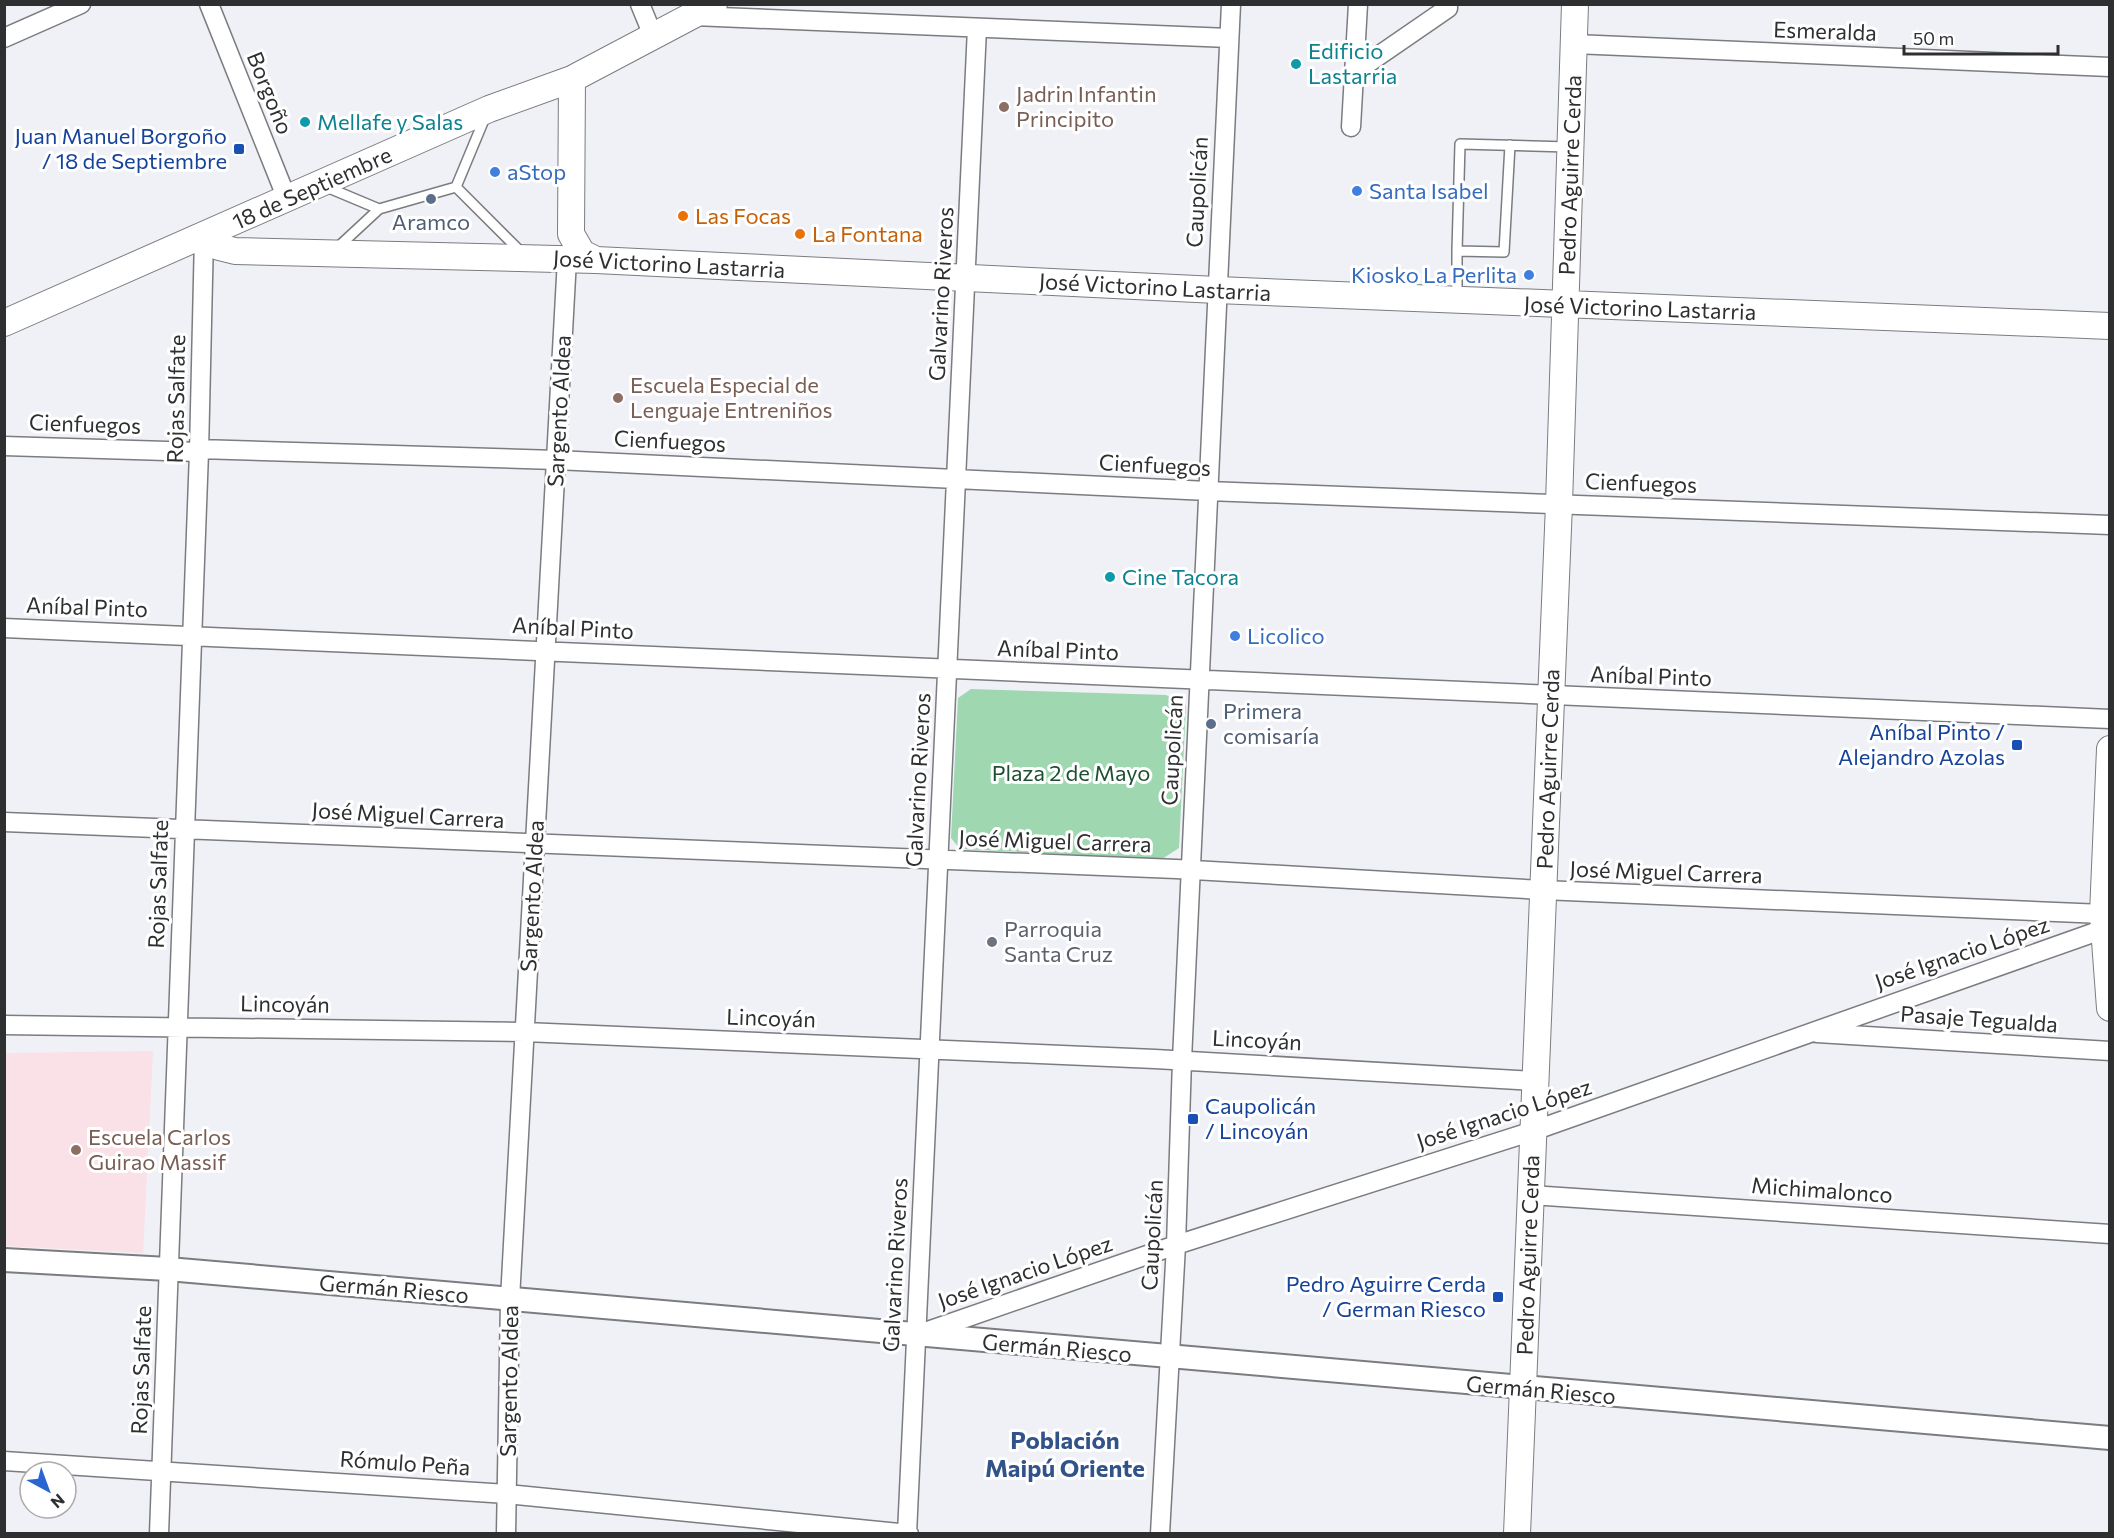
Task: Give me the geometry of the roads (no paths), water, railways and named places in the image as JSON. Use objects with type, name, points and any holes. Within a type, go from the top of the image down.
[{"type":"main road","name":"Pedro Aguirre Cerda","points":[[1517,1533],[1559,504],[1575,4]]},
{"type":"main road","name":"18 de Septiembre","points":[[4,323],[489,109],[572,79],[704,10]]},
{"type":"main road","points":[[572,79],[570,227],[577,247],[596,260]]},
{"type":"main road","name":"José Victorino Lastarria","points":[[204,236],[219,247],[235,251],[596,260],[1216,290],[2109,326]]},
{"type":"main road","points":[[2109,749],[2104,921],[2109,1008]]},
{"type":"street","points":[[4,38],[81,4]]},
{"type":"street","name":"Borgoño","points":[[209,4],[287,199]]},
{"type":"street","points":[[640,4],[654,38]]},
{"type":"street","name":"Caupolicán","points":[[1160,1533],[1176,1245],[1216,290],[1231,4]]},
{"type":"street","points":[[1352,128],[1358,4]]},
{"type":"street","points":[[1355,72],[1448,6]]},
{"type":"street","points":[[704,10],[977,28],[1229,38]]},
{"type":"street","name":"Galvarino Riveros","points":[[908,1533],[977,28]]},
{"type":"street","name":"Esmeralda","points":[[1574,44],[2109,68]]},
{"type":"street","name":"Rojas Salfate","points":[[159,1533],[199,450],[204,236]]},
{"type":"street","name":"Sargento Aldea","points":[[506,1533],[510,1299],[567,259]]},
{"type":"street","name":"Cienfuegos","points":[[4,446],[556,460],[1208,491],[2109,525]]},
{"type":"street","name":"Aníbal Pinto","points":[[4,628],[192,634],[947,670],[2109,719]]},
{"type":"street","name":"José Miguel Carrera","points":[[4,822],[1191,870],[2104,921]]},
{"type":"street","name":"José Ignacio López","points":[[916,1335],[1176,1245],[1533,1131],[1809,1033],[2104,921]]},
{"type":"street","name":"Lincoyán","points":[[4,1025],[525,1032],[1182,1060],[1536,1081]]},
{"type":"street","name":"Pasaje Tegualda","points":[[1809,1033],[2109,1051]]},
{"type":"street","name":"Michimalonco","points":[[1531,1195],[2109,1234]]},
{"type":"street","name":"Germán Riesco","points":[[4,1260],[168,1269],[1523,1389],[2109,1438]]},
{"type":"street","name":"Rómulo Peña","points":[[4,1461],[507,1494],[908,1533]]},
{"type":"lane","points":[[456,187],[489,109]]},
{"type":"lane","points":[[1457,300],[1460,144],[1570,147]]},
{"type":"lane","points":[[1457,251],[1504,252],[1510,145]]},
{"type":"lane","points":[[322,184],[379,209]]},
{"type":"lane","points":[[331,254],[379,209],[456,187]]},
{"type":"lane","points":[[456,187],[526,258]]},
{"type":"place","name":"Edificio Lastarria","points":[[1296,64]]},
{"type":"place","name":"Jadrin Infantin Principito","points":[[1004,107]]},
{"type":"place","name":"Mellafe y Salas","points":[[305,122]]},
{"type":"place","name":"Juan Manuel Borgoño / 18 de Septiembre","points":[[239,149]]},
{"type":"place","name":"aStop","points":[[495,172]]},
{"type":"place","name":"Santa Isabel","points":[[1357,191]]},
{"type":"place","name":"Aramco","points":[[431,199]]},
{"type":"place","name":"Las Focas","points":[[683,216]]},
{"type":"place","name":"La Fontana","points":[[800,234]]},
{"type":"place","name":"Kiosko La Perlita","points":[[1529,275]]},
{"type":"place","name":"Escuela Especial de Lenguaje Entreniños","points":[[618,398]]},
{"type":"place","name":"Cine Tacora","points":[[1110,577]]},
{"type":"place","name":"Licolico","points":[[1235,636]]},
{"type":"place","name":"Primera comisaría","points":[[1211,724]]},
{"type":"place","name":"Aníbal Pinto / Alejandro Azolas","points":[[2017,745]]},
{"type":"place","name":"Parroquia Santa Cruz","points":[[992,942]]},
{"type":"place","name":"Caupolicán / Lincoyán","points":[[1193,1119]]},
{"type":"place","name":"Escuela Carlos Guirao Massif","points":[[76,1150]]},
{"type":"place","name":"Pedro Aguirre Cerda / German Riesco","points":[[1498,1297]]},
{"type":"district","name":"Población Maipú Oriente","points":[[1065,1455]]},
{"type":"park label","name":"Plaza 2 de Mayo","points":[[1071,773]]}]
